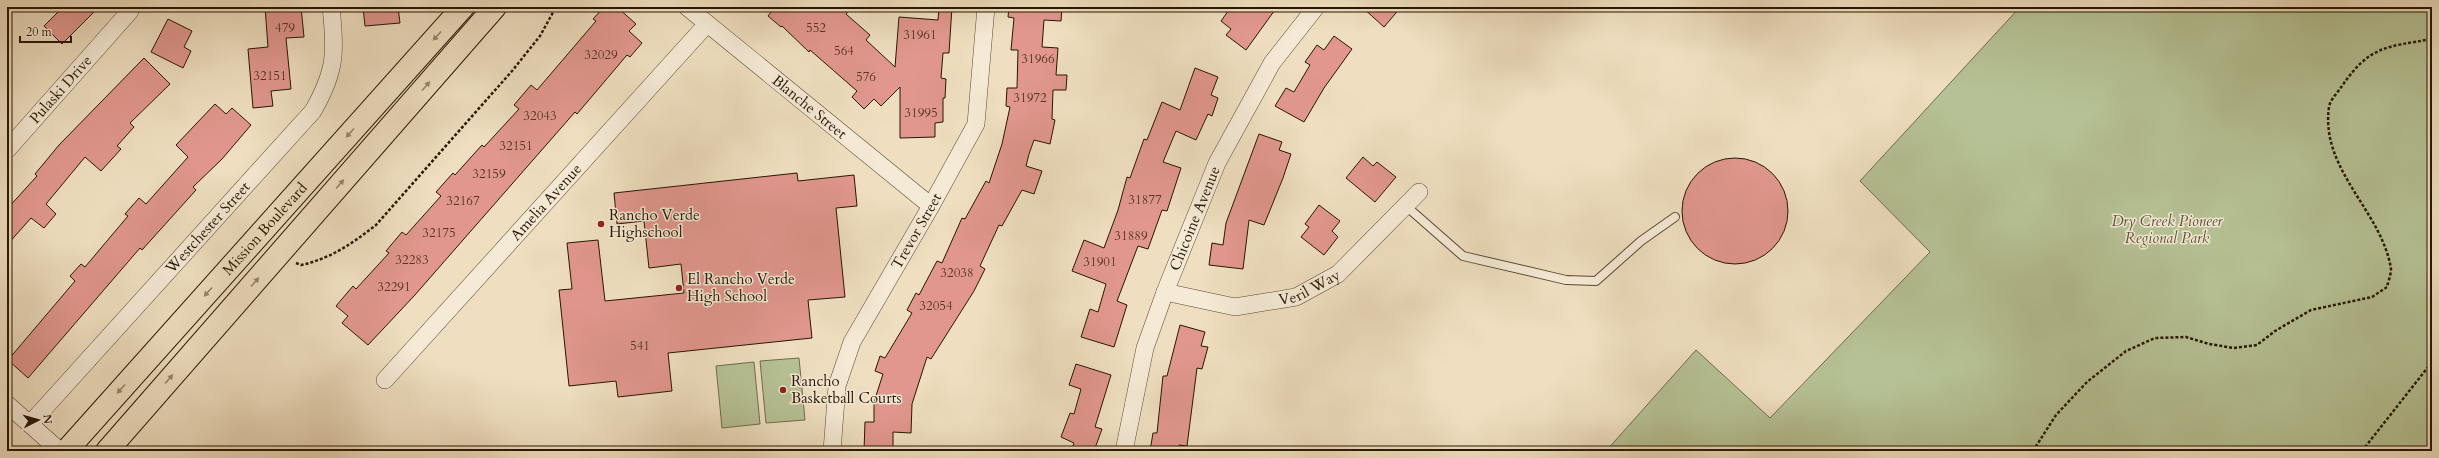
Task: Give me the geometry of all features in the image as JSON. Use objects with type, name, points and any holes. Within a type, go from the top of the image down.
[{"type":"main road","name":"Mission Boulevard","points":[[66,451],[463,7]]},
{"type":"main road","name":"Mission Boulevard","points":[[107,451],[495,7]]},
{"type":"street","name":"Westchester Street","points":[[30,424],[313,111],[325,89],[333,65],[335,40],[331,7]]},
{"type":"street","name":"Blanche Street","points":[[687,7],[931,206]]},
{"type":"street","name":"Trevor Street","points":[[832,451],[838,386],[852,342],[931,206],[976,124],[986,7]]},
{"type":"street","name":"Chicoine Avenue","points":[[1124,451],[1145,348],[1165,292],[1217,163],[1272,63],[1316,7]]},
{"type":"street","name":"Pulaski Drive","points":[[7,150],[130,9]]},
{"type":"street","name":"Amelia Avenue","points":[[385,380],[707,24]]},
{"type":"street","name":"Veril Way","points":[[1165,292],[1235,307],[1296,297],[1338,274],[1419,192]]},
{"type":"street","points":[[7,404],[60,451]]},
{"type":"lane","points":[[1406,206],[1463,256],[1566,280],[1596,281],[1641,241],[1675,217]]},
{"type":"path","points":[[280,253],[301,265],[321,261],[354,242],[376,225],[517,65],[540,36],[556,7]]},
{"type":"path","points":[[2033,451],[2056,415],[2082,388],[2126,351],[2155,338],[2186,337],[2209,344],[2234,348],[2257,345],[2275,331],[2311,310],[2372,297],[2387,287],[2391,270],[2380,234],[2339,166],[2329,132],[2330,105],[2362,61],[2381,48],[2432,39]]},
{"type":"path","points":[[2362,451],[2432,362]]},
{"type":"green space","name":"Dry Creek Pioneer Regional Park","points":[[2020,7],[2432,7],[2432,451],[1606,451],[1696,350],[1770,418],[1930,252],[1860,181]]},
{"type":"green space","name":"Rancho Basketball Courts","points":[[799,358],[805,420],[766,423],[760,361]]},
{"type":"green space","name":"Rancho Basketball Courts","points":[[754,362],[760,424],[722,428],[716,366]]},
{"type":"building","points":[[63,7],[99,7],[62,44],[44,26]]},
{"type":"building","points":[[265,7],[301,7],[304,37],[286,38],[291,89],[271,91],[273,106],[253,108],[248,49],[268,47]]},
{"type":"building","points":[[363,7],[398,7],[400,23],[365,26]]},
{"type":"building","points":[[604,7],[617,7],[636,24],[629,31],[642,43],[630,57],[627,55],[577,114],[575,112],[414,296],[368,345],[342,323],[348,316],[336,306],[353,286],[356,289],[389,253],[386,251],[402,232],[406,235],[441,196],[436,192],[453,173],[455,175],[482,145],[484,147],[519,109],[514,105],[531,85],[537,90],[596,21],[593,19]]},
{"type":"building","points":[[775,7],[852,7],[846,14],[870,35],[866,40],[895,67],[899,17],[938,20],[939,7],[952,7],[949,53],[943,53],[941,78],[946,79],[945,98],[943,98],[943,122],[935,123],[935,137],[900,138],[900,87],[881,106],[874,99],[864,109],[852,97],[857,91],[810,50],[809,52],[782,26],[781,27],[768,16]]},
{"type":"building","points":[[1009,7],[1062,7],[1061,21],[1044,20],[1042,47],[1058,48],[1056,75],[1067,75],[1066,90],[1053,90],[1052,119],[1055,120],[1050,144],[1034,140],[1026,166],[1042,171],[1034,194],[1022,190],[1002,226],[999,225],[980,266],[985,269],[974,291],[931,359],[927,357],[912,404],[911,433],[893,432],[893,451],[864,451],[865,422],[874,422],[874,402],[883,374],[875,371],[880,356],[885,358],[912,313],[907,310],[916,293],[919,295],[937,261],[942,263],[962,218],[965,219],[986,181],[989,183],[1002,144],[1010,107],[1006,106],[1007,88],[1017,88],[1018,50],[1011,50],[1014,18],[1008,17]]},
{"type":"building","points":[[1231,7],[1277,7],[1246,50],[1226,35],[1231,29],[1221,21]]},
{"type":"building","points":[[1362,7],[1401,7],[1384,27]]},
{"type":"building","points":[[168,19],[192,31],[184,47],[191,51],[183,68],[151,52]]},
{"type":"building","points":[[1334,36],[1352,49],[1324,88],[1304,122],[1275,106],[1286,88],[1294,92],[1310,65],[1305,62],[1317,45],[1324,50]]},
{"type":"building","points":[[144,58],[170,84],[130,123],[134,127],[117,146],[121,149],[101,171],[85,157],[46,204],[56,214],[44,228],[31,218],[7,245],[7,209],[37,176],[35,174],[59,145]]},
{"type":"building","points":[[1195,68],[1218,77],[1211,95],[1218,98],[1212,116],[1208,114],[1196,140],[1176,131],[1163,162],[1181,168],[1167,211],[1162,210],[1148,249],[1138,246],[1117,301],[1127,305],[1114,347],[1081,337],[1090,309],[1098,312],[1106,284],[1072,271],[1084,240],[1104,248],[1118,210],[1127,177],[1130,178],[1144,139],[1147,140],[1162,102],[1180,110]]},
{"type":"building","points":[[215,104],[226,114],[232,108],[251,125],[222,159],[193,187],[196,190],[142,250],[140,248],[28,378],[8,360],[75,281],[70,276],[81,264],[85,267],[128,216],[125,214],[139,198],[146,204],[188,157],[176,145]]},
{"type":"building","points":[[1259,134],[1282,142],[1279,150],[1291,154],[1283,178],[1264,225],[1249,220],[1243,269],[1209,265],[1212,243],[1223,245],[1226,223]]},
{"type":"building","points":[[1363,157],[1373,166],[1377,162],[1396,177],[1375,202],[1346,178]]},
{"type":"building","points":[[1735,158],[1755,162],[1773,173],[1784,191],[1788,211],[1784,231],[1773,249],[1755,260],[1735,264],[1715,260],[1697,249],[1686,231],[1682,211],[1686,191],[1697,173],[1715,162]]},
{"type":"building","points":[[797,173],[798,181],[854,175],[857,206],[836,208],[845,297],[808,300],[812,338],[668,353],[672,391],[618,397],[616,381],[569,386],[559,290],[572,289],[567,243],[598,240],[605,301],[684,293],[681,264],[649,268],[644,221],[617,224],[614,193]]},
{"type":"building","points":[[1319,205],[1340,221],[1332,231],[1338,237],[1324,255],[1301,237],[1309,227],[1305,224]]},
{"type":"building","points":[[1180,325],[1205,332],[1201,346],[1208,347],[1202,369],[1197,368],[1187,446],[1179,445],[1178,451],[1150,451],[1153,433],[1157,433],[1163,376],[1167,376]]},
{"type":"building","points":[[1076,364],[1111,375],[1095,427],[1102,429],[1094,451],[1071,451],[1074,443],[1061,437],[1070,413],[1074,414],[1081,389],[1069,385]]},
{"type":"place","name":"Rancho Verde Highschool","points":[[601,224]]},
{"type":"place","name":"El Rancho Verde High School","points":[[679,288]]},
{"type":"place","name":"Rancho Basketball Courts","points":[[783,390]]}]
